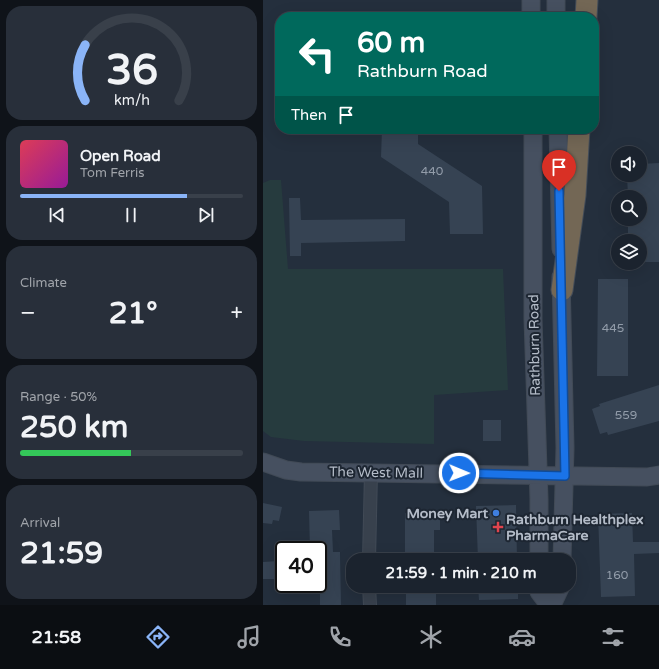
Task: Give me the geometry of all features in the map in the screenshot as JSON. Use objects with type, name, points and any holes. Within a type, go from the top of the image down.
[{"type":"highway","points":[[586,12],[587,0]]},
{"type":"highway","points":[[562,290],[575,195],[579,134]]},
{"type":"main road","points":[[531,0],[531,12]]},
{"type":"main road","points":[[556,0],[556,12]]},
{"type":"main road","name":"Rathburn Road","points":[[533,134],[533,319],[539,553]]},
{"type":"main road","name":"Rathburn Road","points":[[558,134],[565,476],[562,553]]},
{"type":"main road","name":"The West Mall","points":[[263,462],[286,470],[301,472],[647,477],[659,475]]},
{"type":"main road","points":[[540,593],[551,605],[557,593]]},
{"type":"street","points":[[369,553],[371,472]]},
{"type":"street","points":[[369,593],[370,605]]},
{"type":"green space","points":[[270,180],[281,180],[288,269],[503,269],[508,390],[434,395],[434,444],[304,441],[271,437],[263,431],[263,183]]},
{"type":"building","points":[[382,134],[418,134],[418,144],[482,186],[483,234],[450,234],[449,202],[381,157]]},
{"type":"building","points":[[659,163],[659,262],[647,262],[647,234],[628,234],[628,226],[647,226],[647,190],[628,190],[627,182],[647,182],[647,164]]},
{"type":"building","points":[[289,198],[300,198],[301,220],[405,219],[405,241],[301,243],[301,256],[290,256]]},
{"type":"building","points":[[598,279],[628,279],[628,376],[597,376]]},
{"type":"building","points":[[659,385],[659,421],[608,435],[607,432],[600,434],[592,409],[600,406],[599,404]]},
{"type":"building","points":[[483,420],[501,420],[501,441],[483,441]]},
{"type":"building","points":[[263,503],[282,507],[279,521],[273,520],[272,524],[263,523]]},
{"type":"building","points":[[516,505],[517,553],[478,553],[476,506]]},
{"type":"building","points":[[339,510],[340,530],[332,530],[333,552],[340,552],[341,605],[320,605],[320,593],[327,593],[327,541],[310,541],[309,511]]},
{"type":"building","points":[[405,513],[440,514],[440,530],[434,530],[434,553],[405,553]]},
{"type":"building","points":[[632,513],[633,542],[659,542],[659,553],[634,554],[635,596],[601,597],[598,514]]},
{"type":"building","points":[[275,561],[275,579],[263,579],[263,562]]},
{"type":"building","points":[[406,593],[436,593],[436,605],[406,605]]},
{"type":"building","points":[[478,593],[518,593],[518,599],[479,600]]},
{"type":"place","name":"Money Mart","points":[[496,513]]},
{"type":"place","name":"Rathburn Healthplex PharmaCare","points":[[498,527]]},
{"type":"route","points":[[459,473],[565,476],[559,191]]}]
